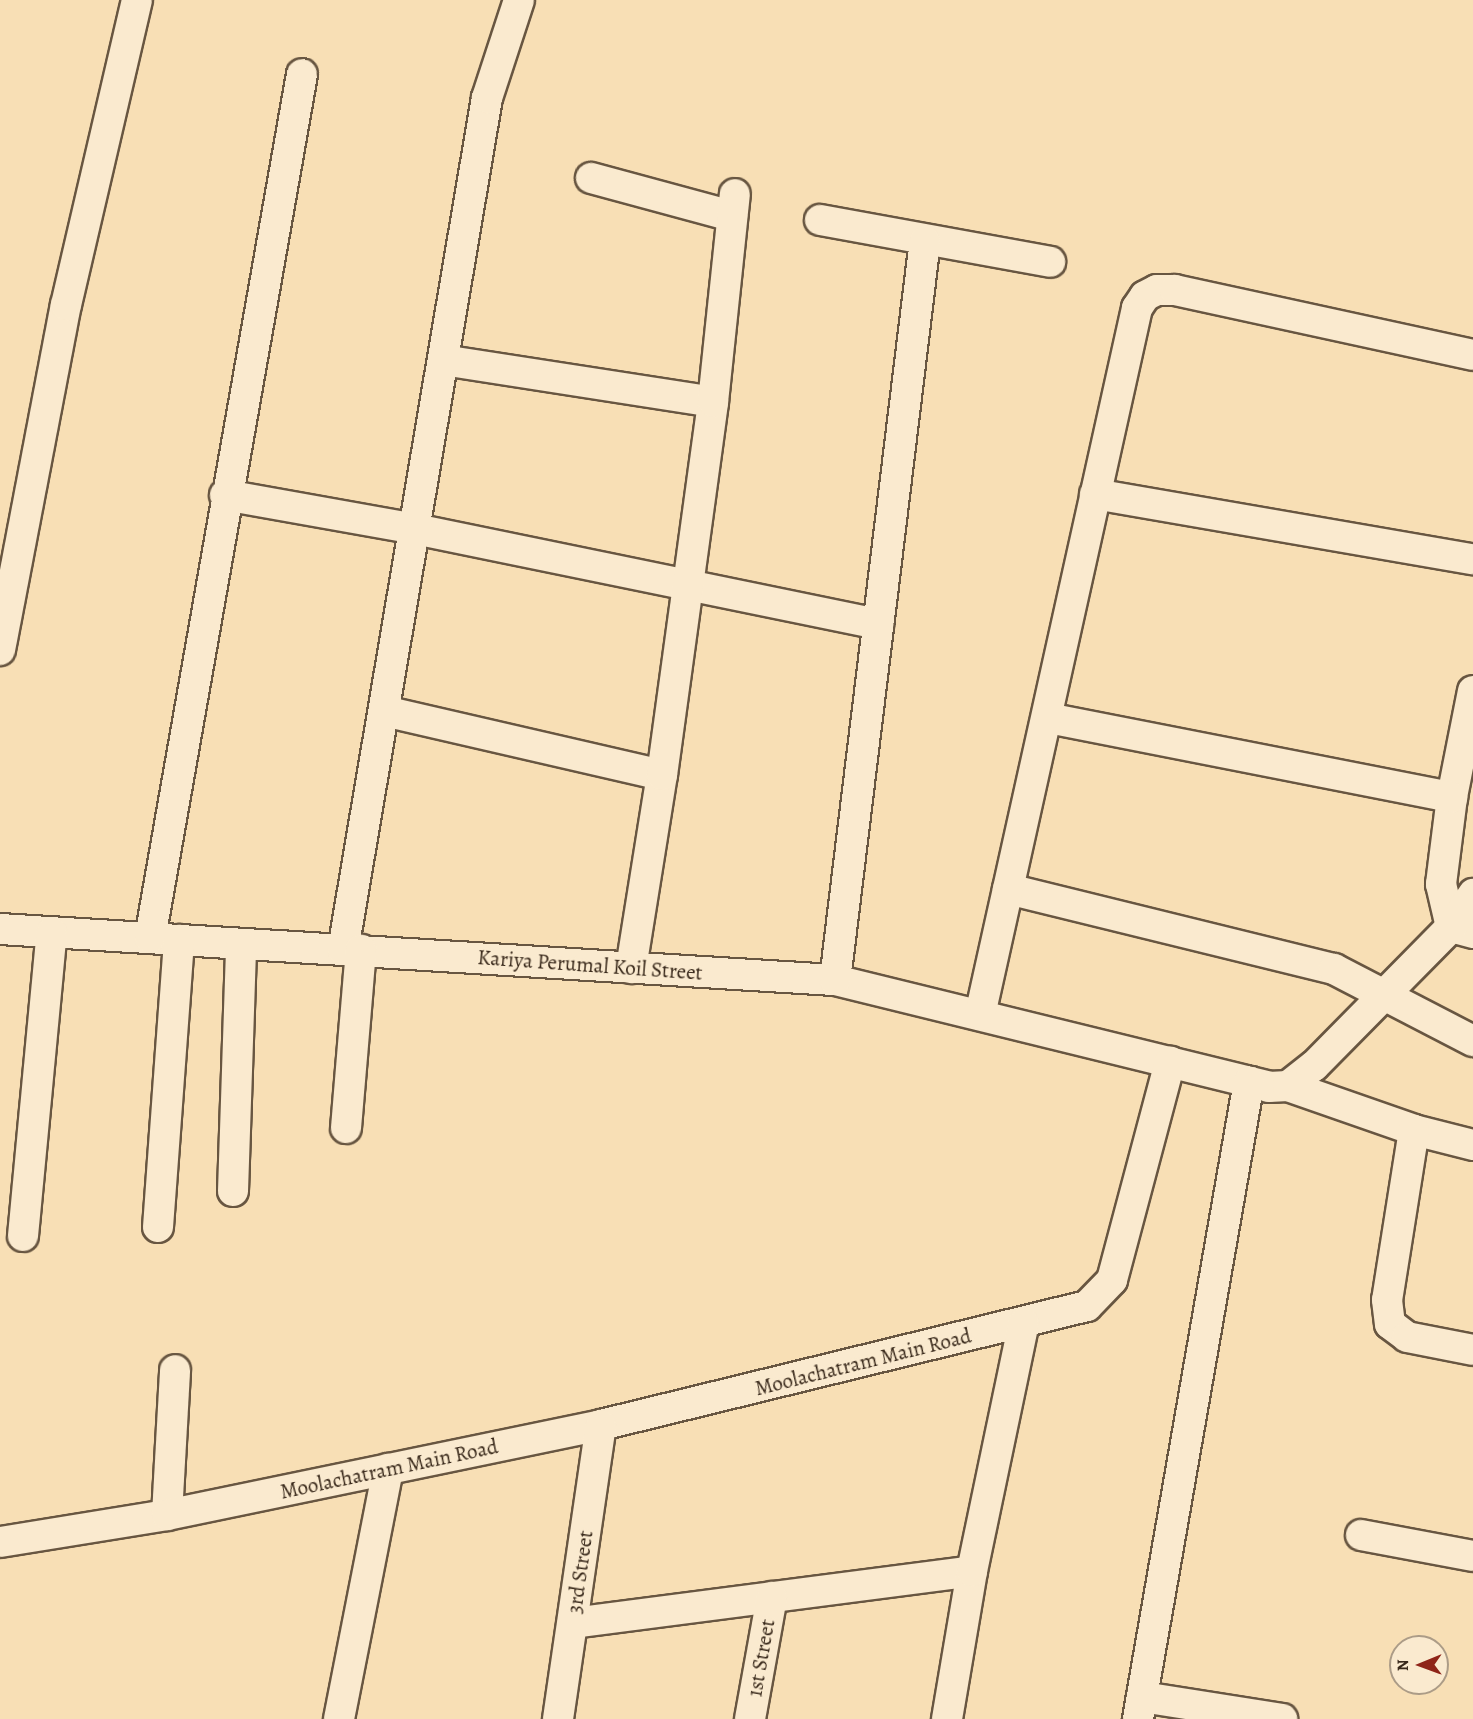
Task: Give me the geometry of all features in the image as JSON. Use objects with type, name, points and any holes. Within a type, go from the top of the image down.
[{"type":"street","points":[[0,650],[66,305],[137,0]]},
{"type":"street","points":[[346,1128],[352,950],[384,711],[487,98],[519,0]]},
{"type":"street","points":[[150,938],[225,495],[302,74]]},
{"type":"street","points":[[591,178],[733,205],[713,402],[662,775],[631,968]]},
{"type":"street","points":[[820,220],[1050,262]]},
{"type":"street","points":[[835,980],[925,241]]},
{"type":"street","points":[[980,1016],[1048,718],[1137,308],[1145,296],[1157,290],[1175,290],[1473,355]]},
{"type":"street","points":[[443,360],[713,402]]},
{"type":"street","points":[[225,495],[415,529],[688,587],[878,624]]},
{"type":"street","points":[[1095,495],[1473,559]]},
{"type":"street","points":[[1462,930],[1442,884],[1452,797],[1473,691]]},
{"type":"street","points":[[384,711],[662,775]]},
{"type":"street","points":[[1048,718],[1452,797]]},
{"type":"street","points":[[1008,889],[1334,969],[1473,1041]]},
{"type":"street","points":[[1288,1086],[1314,1066],[1383,996],[1462,930],[1473,894]]},
{"type":"street","name":"Kariya Perumal Koil Street","points":[[0,929],[835,980],[1170,1062]]},
{"type":"street","points":[[23,1236],[52,932]]},
{"type":"street","points":[[158,1227],[179,940]]},
{"type":"street","points":[[233,1191],[242,944]]},
{"type":"street","points":[[1170,1062],[1250,1082],[1288,1086],[1414,1130],[1473,1145]]},
{"type":"street","name":"Moolachatram Main Road","points":[[0,1542],[167,1515],[601,1425],[1087,1306],[1112,1280],[1170,1062]]},
{"type":"street","points":[[1250,1082],[1140,1708],[1282,1719]]},
{"type":"street","points":[[1414,1130],[1387,1300],[1390,1324],[1407,1336],[1473,1350]]},
{"type":"street","points":[[947,1719],[972,1571],[1024,1323]]},
{"type":"street","points":[[167,1515],[175,1370]]},
{"type":"street","name":"3rd Street","points":[[558,1719],[601,1425]]},
{"type":"street","points":[[339,1719],[388,1469]]},
{"type":"street","points":[[1361,1535],[1473,1556]]},
{"type":"street","points":[[573,1623],[972,1571]]},
{"type":"street","name":"1st Street","points":[[750,1719],[772,1597]]}]
